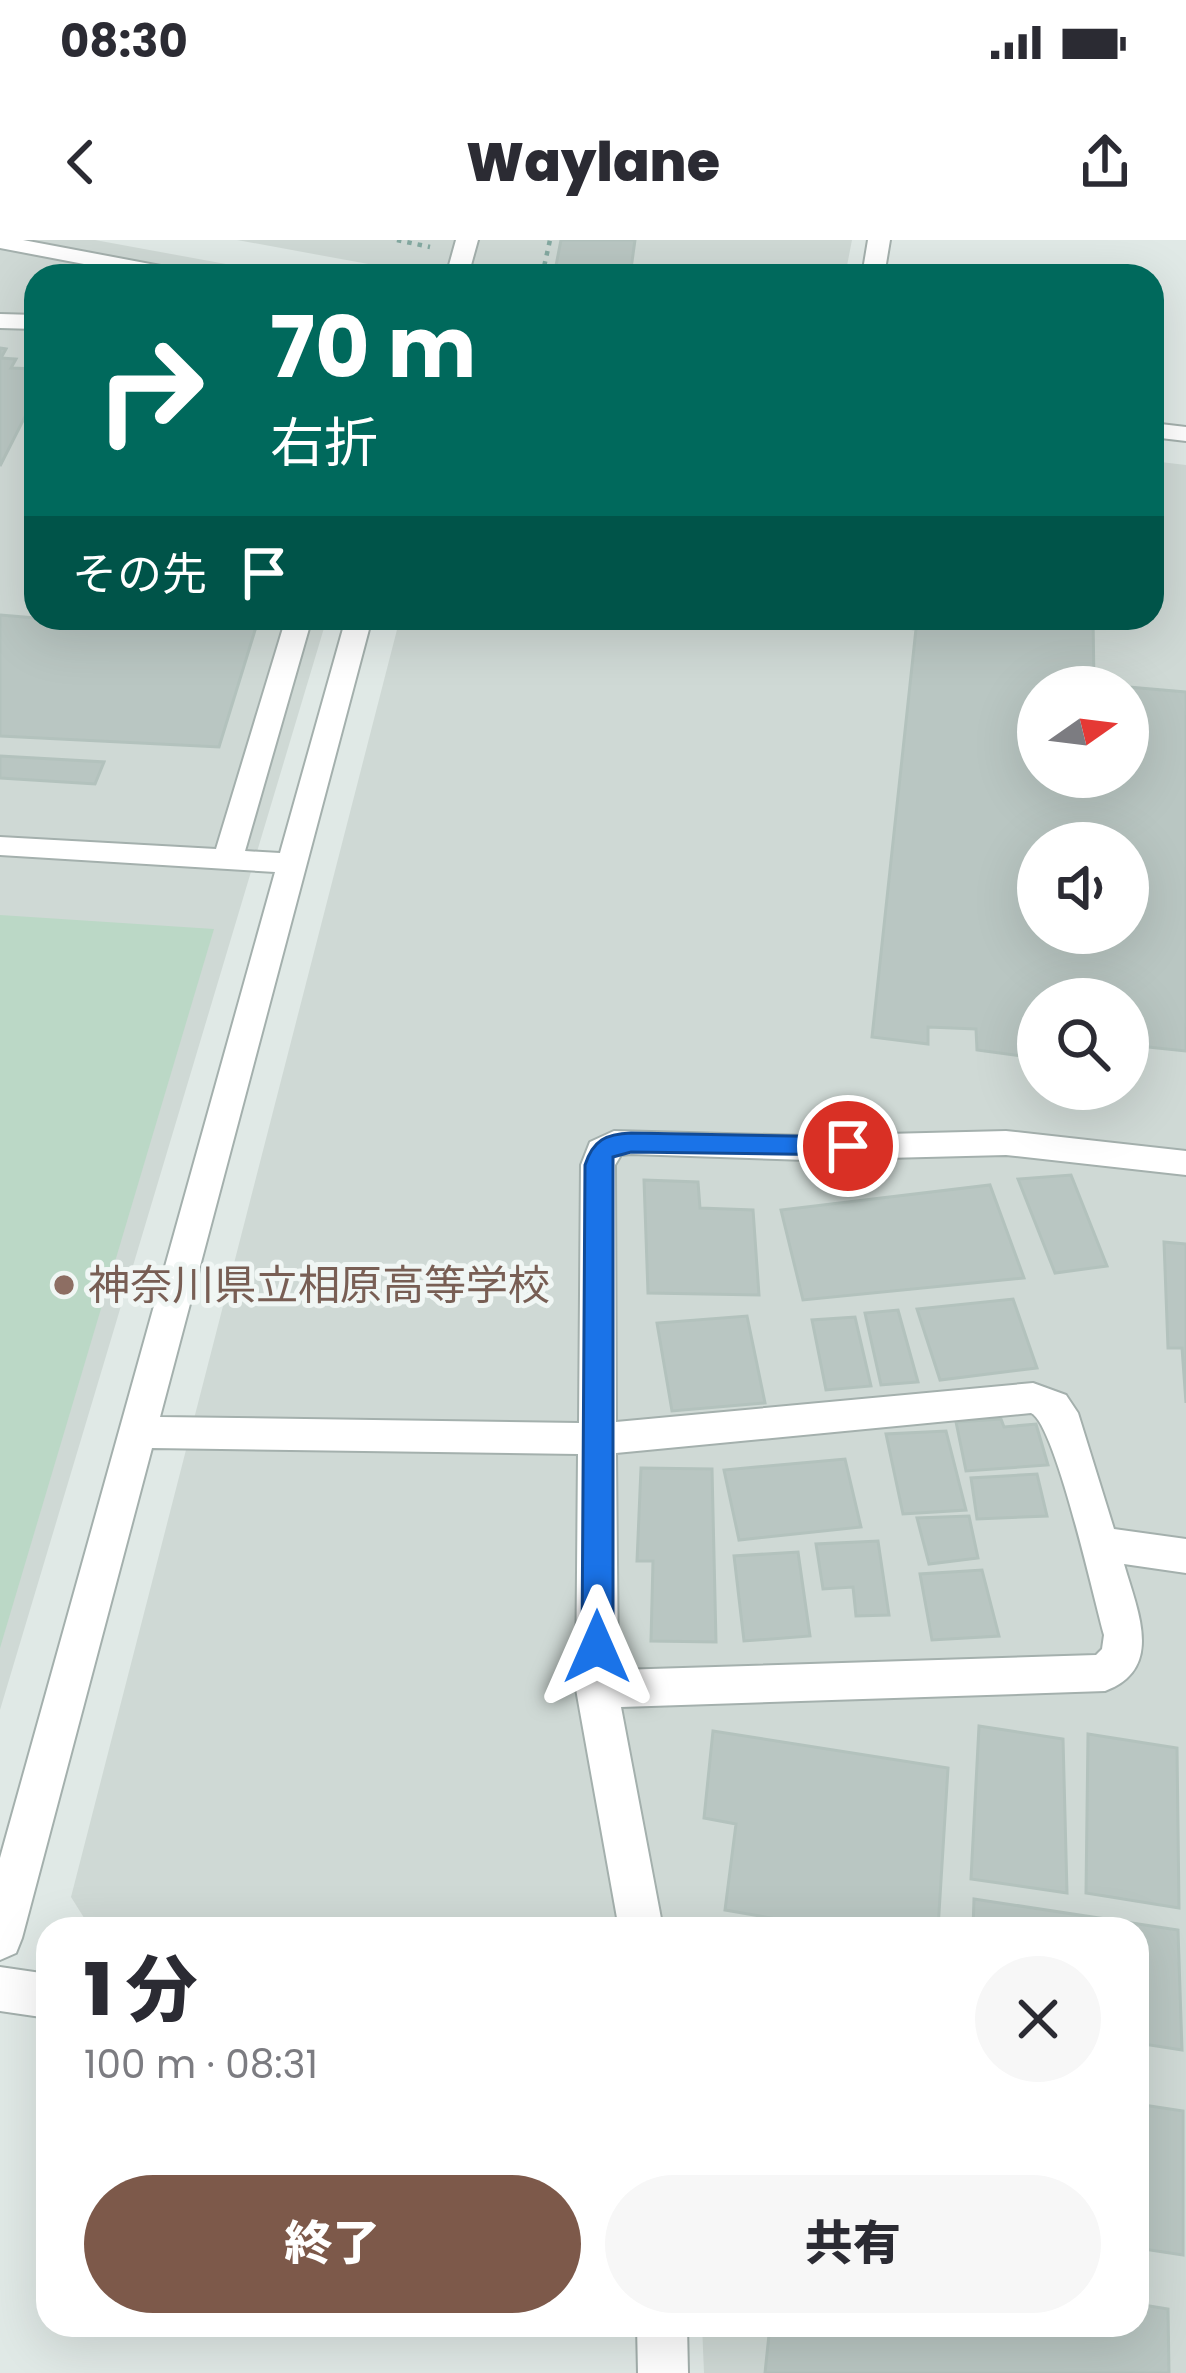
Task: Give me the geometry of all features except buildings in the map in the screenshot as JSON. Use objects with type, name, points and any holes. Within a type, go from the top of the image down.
[{"type":"street","points":[[442,241],[465,246]]},
{"type":"street","points":[[0,242],[106,264]]},
{"type":"street","points":[[227,858],[295,630]]},
{"type":"street","points":[[0,1938],[356,630]]},
{"type":"street","points":[[0,847],[292,863]]},
{"type":"street","points":[[639,1917],[597,1688],[598,1165],[602,1151],[614,1143],[806,1148],[1006,1143],[1186,1163]]},
{"type":"street","points":[[139,1432],[598,1439],[1033,1398],[1053,1406],[1065,1424],[1124,1635],[1122,1657],[1105,1672],[597,1688]]},
{"type":"street","points":[[1099,1544],[1186,1556]]},
{"type":"street","points":[[0,1989],[36,1994]]},
{"type":"street","points":[[662,2337],[662,2373]]},
{"type":"shaded area","name":"神奈川県立相原高等学校","points":[[0,240],[95,240],[226,264],[24,264],[24,630],[323,630],[0,1710]]},
{"type":"shaded area","points":[[237,240],[852,240],[847,264],[368,264]]},
{"type":"shaded area","points":[[1164,462],[1186,465],[1186,2373],[704,2373],[702,2337],[1149,2337],[1149,1917],[84,1917],[71,1897],[397,630],[1164,630]]},
{"type":"green space","points":[[0,915],[214,929],[0,1648]]},
{"type":"place","name":"神奈川県立相原高等学校","points":[[64,1285]]},
{"type":"route","points":[[597,1647],[598,1165],[602,1151],[614,1143],[631,1142],[848,1146]]}]
